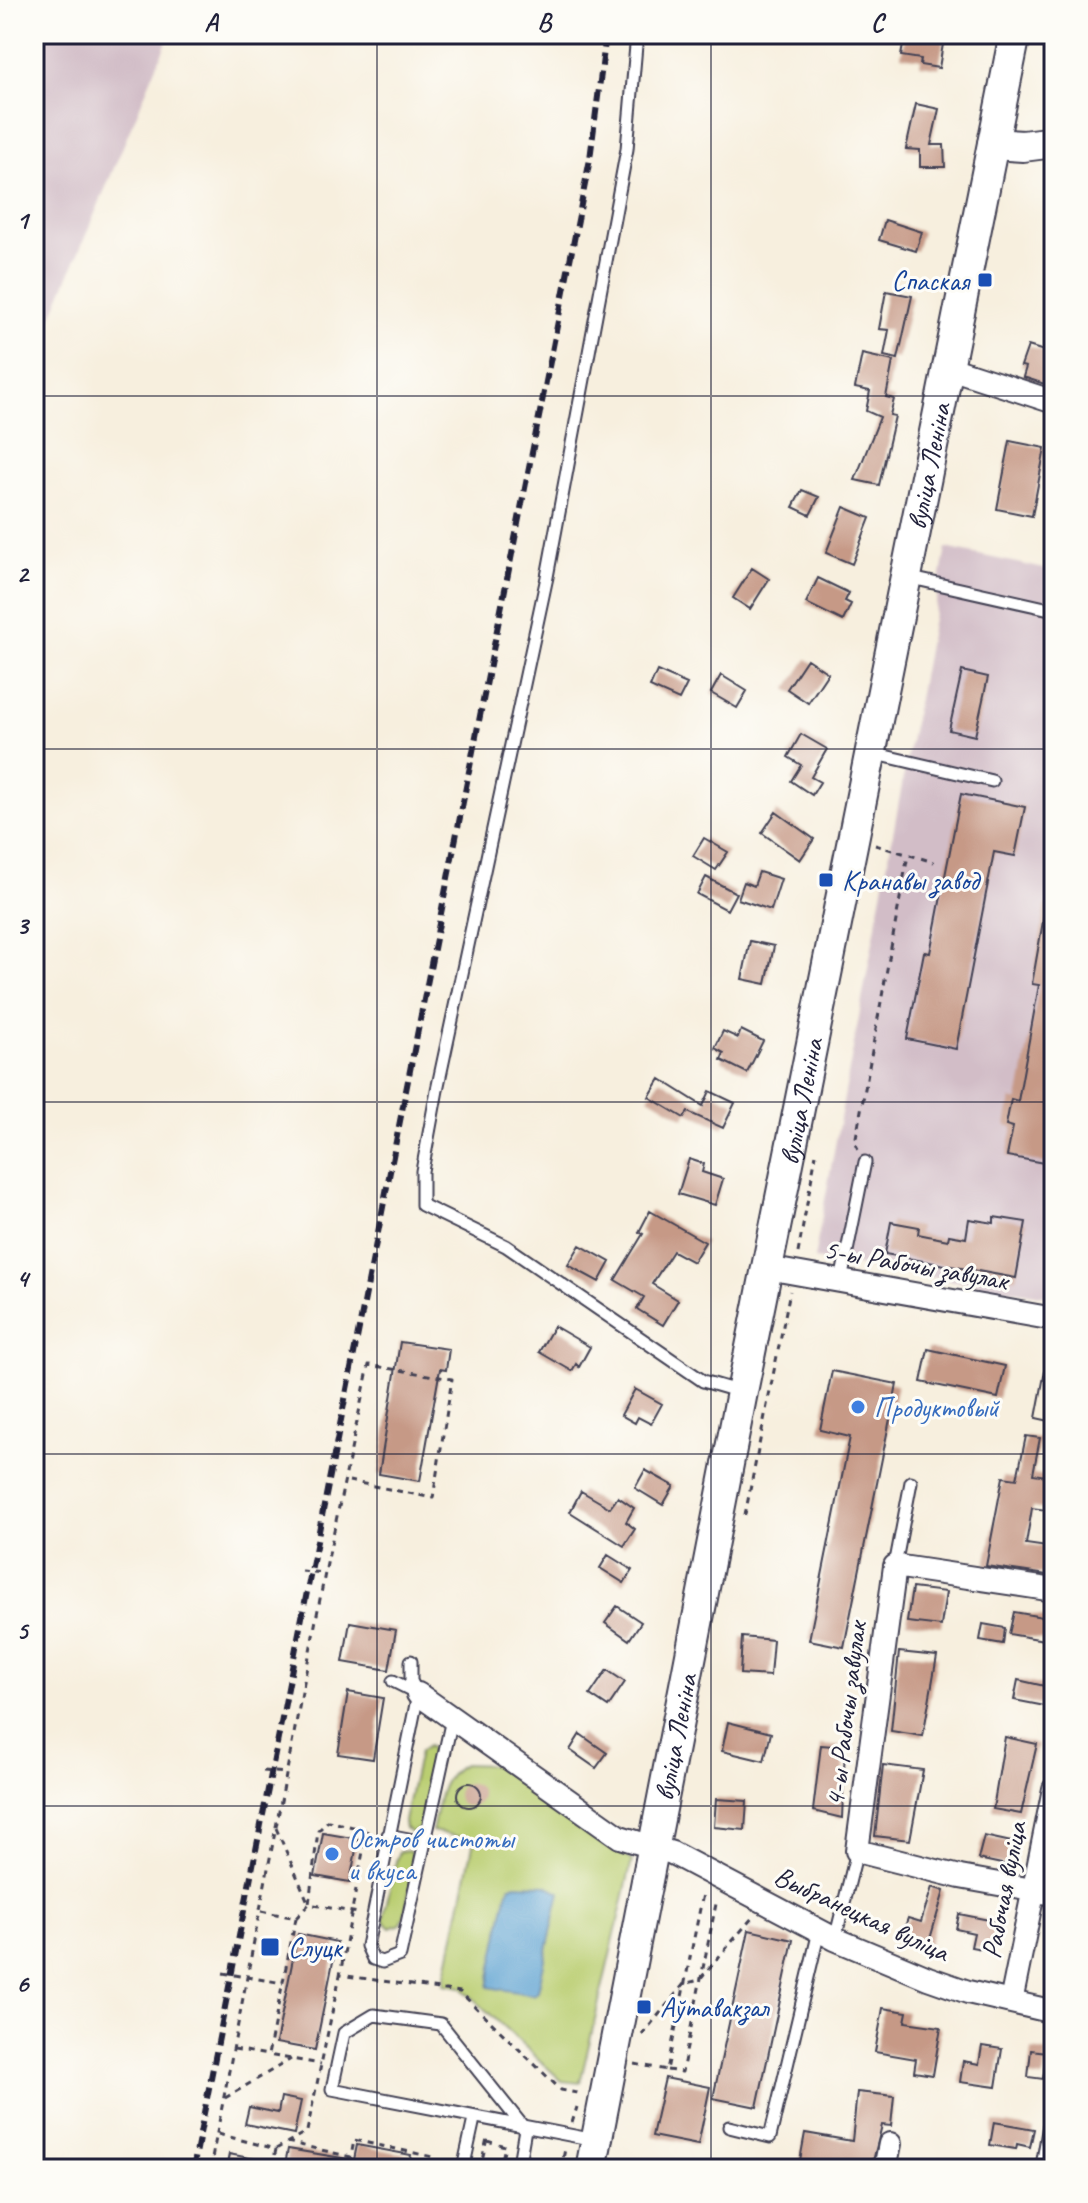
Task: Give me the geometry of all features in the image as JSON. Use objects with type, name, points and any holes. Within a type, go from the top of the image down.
[{"type":"main road","name":"вуліца Леніна","points":[[594,2155],[742,1392],[1015,34]]},
{"type":"main road","points":[[993,144],[1023,146],[1054,142]]},
{"type":"street","points":[[950,368],[1054,402]]},
{"type":"street","name":"5-ы Рабочы завулак","points":[[767,1268],[1054,1319]]},
{"type":"street","points":[[895,1566],[1054,1590]]},
{"type":"street","name":"4-ы Рабочы завулак","points":[[857,1851],[895,1566]]},
{"type":"street","name":"Выбранецкая вуліца","points":[[418,1694],[620,1837],[672,1853],[827,1935],[928,1978],[1054,2012]]},
{"type":"street","name":"Рабочая вуліца","points":[[1011,2002],[1044,1892],[1054,1789]]},
{"type":"street","points":[[857,1851],[960,1877],[1044,1892]]},
{"type":"street","points":[[1047,2169],[1054,2128]]},
{"type":"street","points":[[885,2169],[890,2144]]},
{"type":"lane","points":[[637,34],[627,149],[547,577],[437,1090],[422,1171],[422,1205],[506,1246],[703,1381],[742,1392]]},
{"type":"lane","points":[[906,577],[1054,610]]},
{"type":"lane","points":[[871,753],[992,781]]},
{"type":"lane","points":[[841,1281],[865,1162]]},
{"type":"lane","points":[[895,1566],[911,1482]]},
{"type":"lane","points":[[411,1661],[411,1681],[418,1694],[367,1946],[373,1959],[390,1962],[400,1955],[452,1719]]},
{"type":"lane","points":[[393,1681],[418,1694]]},
{"type":"lane","points":[[388,1835],[424,1842]]},
{"type":"lane","points":[[729,2127],[770,2137],[827,1935],[857,1851]]},
{"type":"lane","points":[[518,2169],[525,2129],[441,2024],[374,2015],[344,2033],[332,2089],[525,2129],[594,2155]]},
{"type":"lane","points":[[463,2169],[474,2119]]},
{"type":"path","points":[[875,845],[934,862]]},
{"type":"path","points":[[865,1162],[855,1143],[908,855]]},
{"type":"path","points":[[210,2169],[325,1573],[344,1480],[369,1365],[452,1379],[433,1498],[344,1480]]},
{"type":"path","points":[[301,1571],[325,1573]]},
{"type":"path","points":[[263,1771],[287,1773]]},
{"type":"path","points":[[268,2055],[296,1918],[309,1904],[318,1831],[328,1821],[388,1835]]},
{"type":"path","points":[[276,1828],[309,1904]]},
{"type":"path","points":[[272,2169],[276,2149],[307,2131],[367,1830]]},
{"type":"path","points":[[632,2063],[682,2072],[714,1875]]},
{"type":"path","points":[[667,2070],[684,1984],[714,1875]]},
{"type":"path","points":[[637,2041],[684,1984],[699,1980],[765,1902]]},
{"type":"path","points":[[309,1904],[373,1916]]},
{"type":"path","points":[[261,1911],[296,1918]]},
{"type":"path","points":[[223,1973],[283,1983]]},
{"type":"path","points":[[340,1975],[460,1992],[561,2090],[582,2094]]},
{"type":"path","points":[[234,2049],[337,2066]]},
{"type":"path","points":[[224,2099],[291,2059]]},
{"type":"path","points":[[480,2169],[491,2122]]},
{"type":"path","points":[[218,2134],[276,2149]]},
{"type":"path","points":[[286,2141],[351,2157],[354,2140],[433,2157],[431,2169]]},
{"type":"path","points":[[487,2141],[505,2146],[500,2169]]},
{"type":"shaded area","points":[[34,34],[170,34],[34,359]]},
{"type":"shaded area","points":[[946,548],[1054,571],[1054,1297],[814,1259]]},
{"type":"green space","points":[[428,1746],[433,1750],[433,1778],[422,1826],[412,1833],[405,1828],[404,1821],[419,1752]]},
{"type":"green space","points":[[463,1764],[497,1765],[512,1773],[632,1861],[580,2083],[562,2081],[461,1987],[444,1984],[474,1840],[432,1831],[444,1784],[448,1776]]},
{"type":"green space","points":[[409,1851],[416,1857],[404,1917],[401,1924],[391,1928],[383,1920],[397,1857],[399,1852]]},
{"type":"water","points":[[546,1885],[560,1892],[538,1991],[534,1995],[488,1987],[507,1893],[510,1886]]},
{"type":"building","points":[[905,34],[944,38],[939,68],[920,65],[921,59],[901,56]]},
{"type":"building","points":[[916,104],[939,109],[931,145],[944,145],[945,167],[920,167],[920,150],[906,149]]},
{"type":"building","points":[[885,220],[922,232],[916,251],[879,240]]},
{"type":"building","points":[[886,291],[912,296],[898,359],[884,356],[889,330],[879,329]]},
{"type":"building","points":[[1028,346],[1054,354],[1054,387],[1023,377],[1026,367],[1021,366]]},
{"type":"building","points":[[862,354],[893,361],[886,397],[894,399],[890,415],[895,416],[879,485],[855,480],[880,417],[866,411],[870,391],[855,388]]},
{"type":"building","points":[[1010,441],[1045,448],[1032,516],[997,509]]},
{"type":"building","points":[[802,490],[819,497],[810,515],[793,507]]},
{"type":"building","points":[[844,507],[870,518],[852,564],[826,553]]},
{"type":"building","points":[[752,568],[769,579],[750,609],[733,598]]},
{"type":"building","points":[[818,578],[849,593],[845,601],[851,604],[843,621],[806,603]]},
{"type":"building","points":[[807,659],[828,673],[808,703],[787,689]]},
{"type":"building","points":[[657,671],[687,684],[679,700],[650,687]]},
{"type":"building","points":[[962,671],[988,677],[975,736],[949,730]]},
{"type":"building","points":[[721,675],[747,691],[737,708],[711,693]]},
{"type":"building","points":[[801,734],[827,749],[811,777],[820,782],[812,795],[791,781],[801,765],[788,757]]},
{"type":"building","points":[[961,794],[1025,807],[1015,856],[994,852],[956,1049],[907,1039],[924,952],[930,953]]},
{"type":"building","points":[[776,812],[814,839],[800,860],[762,833]]},
{"type":"building","points":[[704,838],[728,852],[716,870],[693,856]]},
{"type":"building","points":[[759,872],[781,879],[771,910],[738,899],[744,882],[754,886]]},
{"type":"building","points":[[706,877],[736,893],[727,910],[697,894]]},
{"type":"building","points":[[1046,904],[1054,904],[1054,1165],[1007,1156],[1013,1127],[1006,1125],[1011,1099],[1018,1101],[1039,985],[1032,984]]},
{"type":"building","points":[[750,941],[774,946],[766,984],[742,979]]},
{"type":"building","points":[[741,1030],[763,1041],[747,1073],[721,1060],[724,1053],[715,1048],[723,1031],[738,1038]]},
{"type":"building","points":[[660,1079],[703,1106],[710,1091],[735,1103],[723,1128],[688,1112],[684,1118],[649,1097]]},
{"type":"building","points":[[689,1159],[704,1164],[702,1172],[723,1179],[715,1205],[678,1194]]},
{"type":"building","points":[[650,1211],[705,1242],[693,1262],[673,1251],[652,1284],[678,1300],[663,1325],[637,1309],[644,1297],[615,1280],[643,1234],[639,1232]]},
{"type":"building","points":[[994,1217],[1026,1222],[1016,1278],[885,1254],[891,1222],[919,1227],[918,1234],[948,1240],[949,1235],[966,1238],[969,1219],[994,1223]]},
{"type":"building","points":[[580,1245],[610,1262],[599,1282],[568,1265]]},
{"type":"building","points":[[554,1326],[590,1347],[579,1367],[576,1364],[572,1371],[539,1352]]},
{"type":"building","points":[[400,1342],[449,1349],[446,1370],[440,1369],[420,1481],[379,1474]]},
{"type":"building","points":[[928,1349],[1005,1366],[998,1398],[921,1382]]},
{"type":"building","points":[[1047,1360],[1054,1360],[1054,1422],[1036,1418]]},
{"type":"building","points":[[832,1371],[897,1384],[844,1647],[809,1640],[850,1437],[820,1430]]},
{"type":"building","points":[[635,1389],[662,1404],[651,1424],[638,1417],[635,1423],[621,1415]]},
{"type":"building","points":[[1026,1436],[1040,1438],[1033,1474],[1054,1477],[1054,1511],[1032,1508],[1026,1544],[1054,1548],[1054,1576],[986,1566],[1003,1477],[1017,1479]]},
{"type":"building","points":[[645,1470],[674,1486],[663,1505],[635,1488]]},
{"type":"building","points":[[581,1491],[610,1508],[618,1497],[634,1508],[626,1522],[635,1529],[624,1546],[570,1512]]},
{"type":"building","points":[[608,1555],[632,1570],[624,1583],[600,1568]]},
{"type":"building","points":[[912,1588],[946,1592],[941,1626],[907,1622]]},
{"type":"building","points":[[617,1606],[641,1622],[629,1640],[605,1623]]},
{"type":"building","points":[[1014,1612],[1054,1619],[1050,1641],[1009,1634]]},
{"type":"building","points":[[350,1622],[396,1630],[389,1670],[343,1662]]},
{"type":"building","points":[[983,1624],[1005,1628],[1003,1644],[980,1640]]},
{"type":"building","points":[[742,1637],[773,1640],[770,1676],[740,1674]]},
{"type":"building","points":[[899,1652],[937,1656],[923,1736],[891,1731]]},
{"type":"building","points":[[607,1670],[625,1682],[608,1707],[590,1695]]},
{"type":"building","points":[[1018,1680],[1049,1687],[1045,1706],[1014,1700]]},
{"type":"building","points":[[348,1692],[383,1698],[373,1759],[338,1754]]},
{"type":"building","points":[[728,1722],[771,1733],[764,1761],[722,1751]]},
{"type":"building","points":[[580,1734],[607,1753],[596,1768],[570,1750]]},
{"type":"building","points":[[1005,1737],[1037,1744],[1021,1814],[993,1809]]},
{"type":"building","points":[[821,1745],[845,1747],[842,1818],[813,1811]]},
{"type":"building","points":[[883,1765],[923,1770],[910,1840],[875,1836]]},
{"type":"building","points":[[469,1783],[478,1786],[481,1795],[478,1804],[469,1807],[460,1804],[457,1795],[460,1786]]},
{"type":"building","points":[[716,1799],[747,1801],[745,1830],[714,1827]]},
{"type":"building","points":[[323,1833],[358,1839],[350,1882],[315,1876]]},
{"type":"building","points":[[984,1836],[1016,1843],[1011,1866],[978,1859]]},
{"type":"building","points":[[932,1887],[944,1891],[928,1946],[901,1938],[908,1918],[921,1922]]},
{"type":"building","points":[[959,1914],[999,1922],[993,1951],[971,1947],[974,1933],[956,1929]]},
{"type":"building","points":[[749,1930],[793,1940],[757,2107],[713,2098]]},
{"type":"building","name":"Слуцк","points":[[298,1934],[337,1942],[315,2050],[276,2043]]},
{"type":"building","points":[[883,2008],[907,2012],[905,2022],[941,2027],[933,2075],[914,2072],[916,2059],[875,2052]]},
{"type":"building","points":[[982,2046],[1002,2049],[996,2087],[960,2082],[963,2061],[979,2064]]},
{"type":"building","points":[[1031,2050],[1047,2052],[1043,2079],[1028,2077]]},
{"type":"building","points":[[665,2078],[710,2087],[698,2145],[652,2136]]},
{"type":"building","points":[[857,2092],[894,2096],[891,2126],[882,2125],[871,2169],[799,2166],[805,2133],[852,2141]]},
{"type":"building","points":[[281,2097],[301,2101],[294,2134],[245,2124],[249,2107],[278,2113]]},
{"type":"building","points":[[994,2122],[1034,2129],[1030,2147],[1017,2144],[1016,2149],[990,2145]]},
{"type":"building","points":[[357,2145],[411,2155],[408,2169],[284,2169],[288,2149],[354,2160]]},
{"type":"building","points":[[229,2154],[270,2162],[269,2169],[226,2169]]},
{"type":"railway","points":[[193,2169],[590,159],[606,34]]},
{"type":"place","name":"Спаская","points":[[985,280]]},
{"type":"place","name":"Кранавы завод","points":[[826,880]]},
{"type":"place","name":"Продуктовый","points":[[858,1407]]},
{"type":"place","name":"Остров чистоты и вкуса","points":[[332,1854]]},
{"type":"place","name":"Слуцк","points":[[270,1947]]},
{"type":"place","name":"Аўтавакзал","points":[[644,2007]]}]
